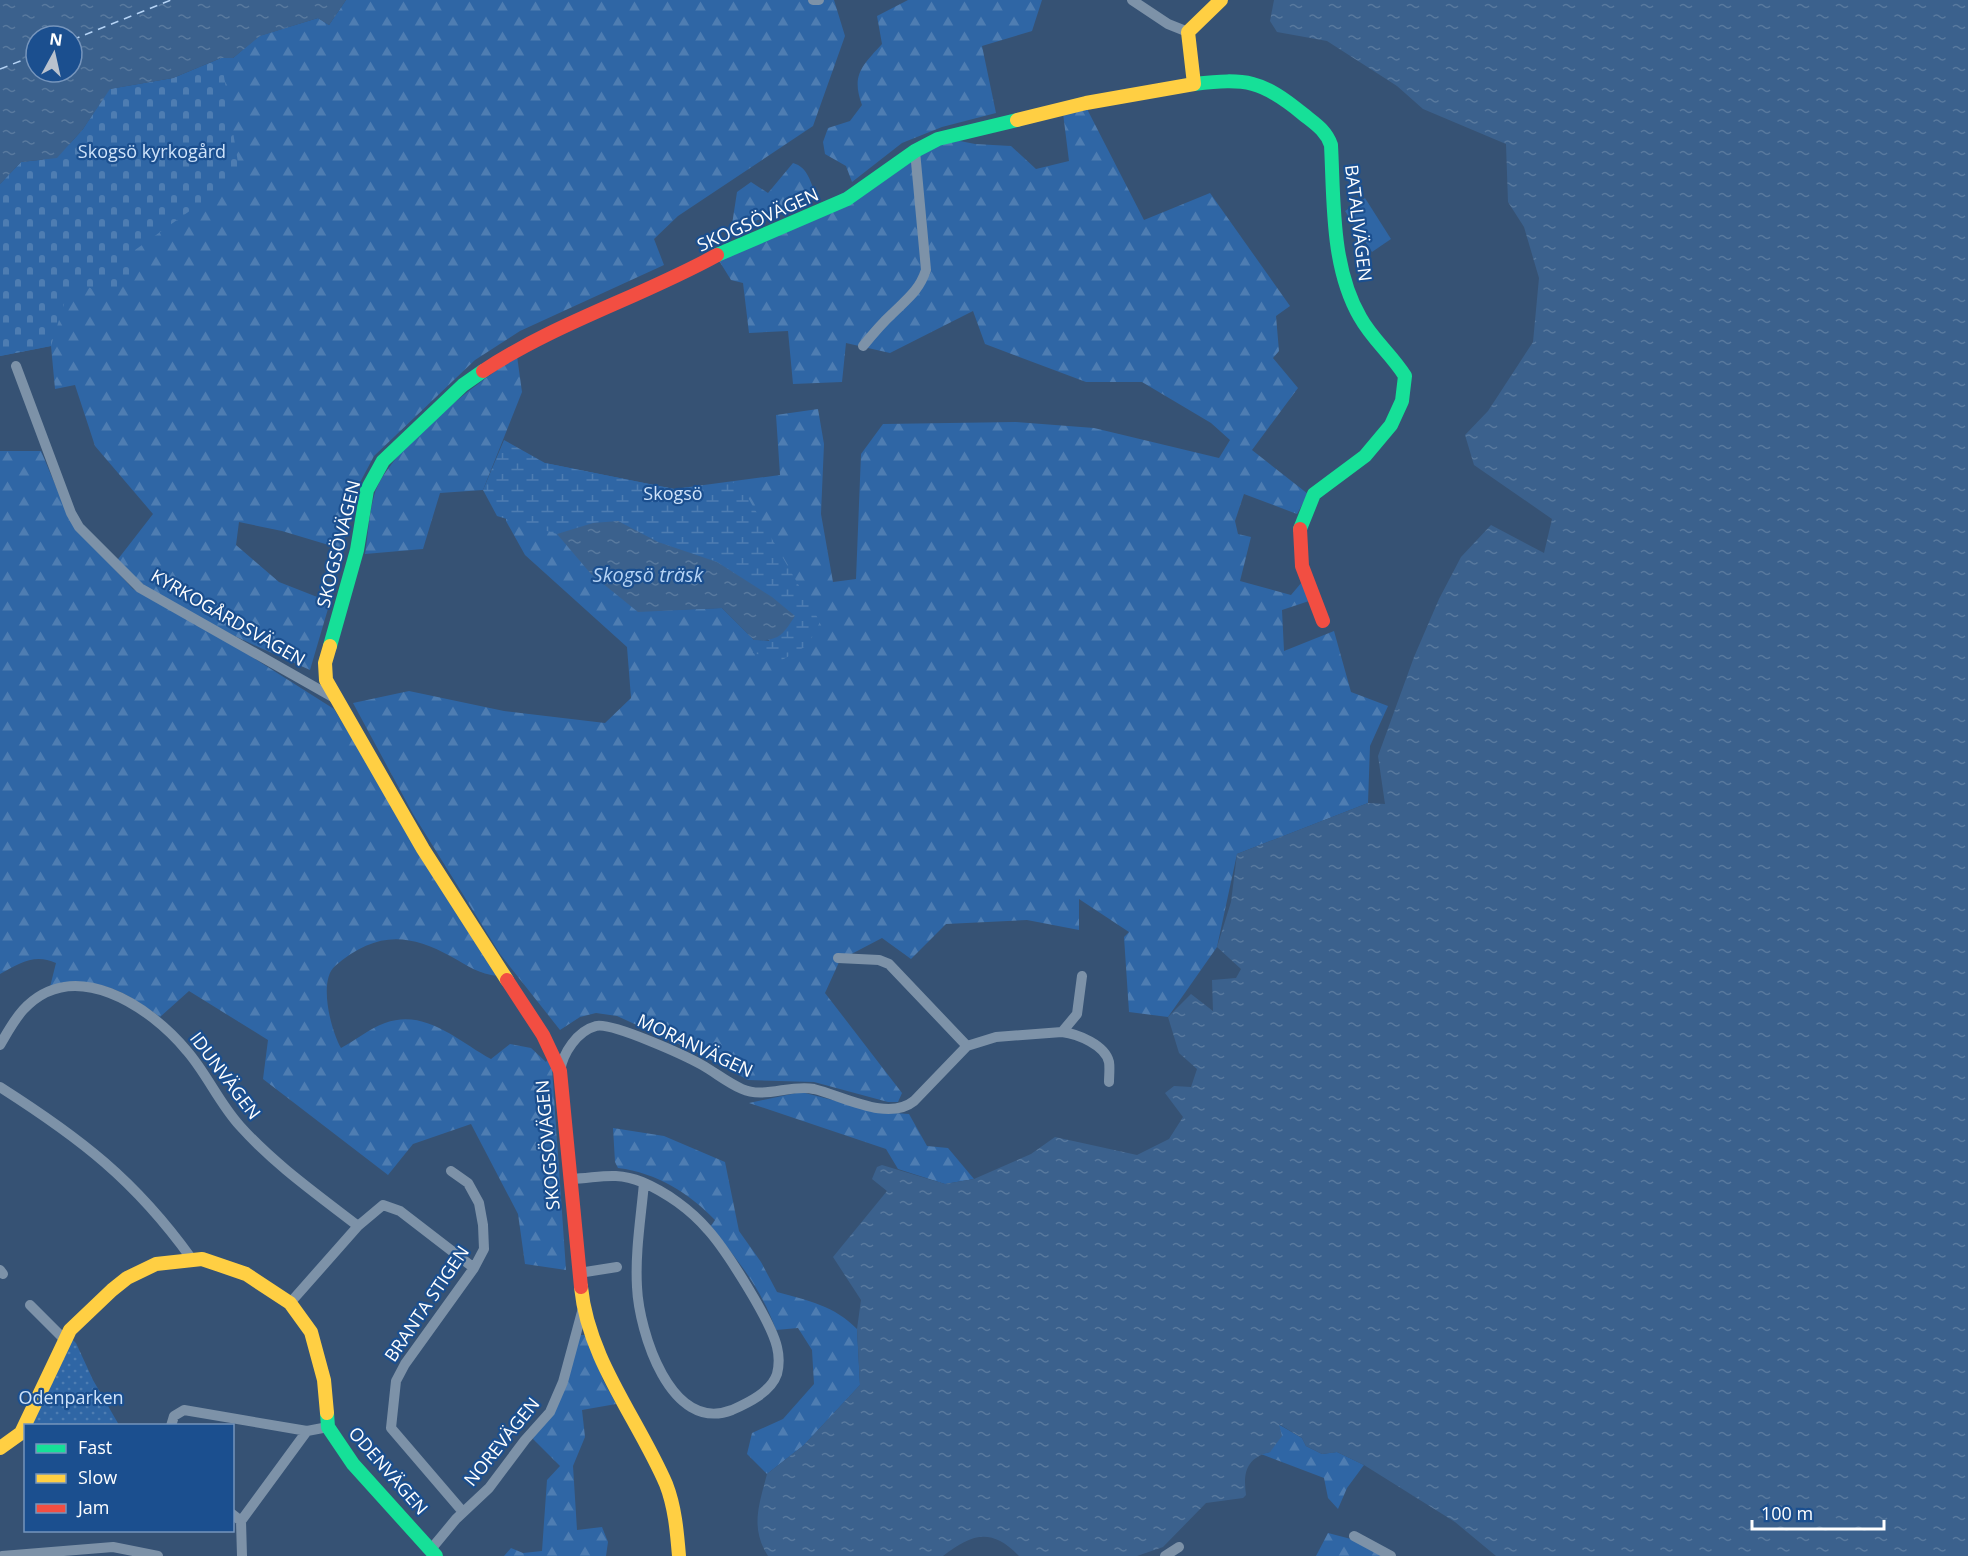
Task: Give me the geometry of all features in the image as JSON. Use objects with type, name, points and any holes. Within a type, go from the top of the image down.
[{"type":"street","points":[[813,0],[819,0]]},
{"type":"street","points":[[1132,0],[1168,24],[1188,32]]},
{"type":"street","points":[[1188,32],[1221,0]]},
{"type":"street","points":[[1188,32],[1194,84]]},
{"type":"street","name":"BATALJVÄGEN","points":[[1194,84],[1241,80],[1260,82],[1280,95],[1325,132],[1330,145],[1342,265],[1349,292],[1360,317],[1405,376],[1403,402],[1393,420],[1371,450],[1315,493],[1305,513],[1298,544],[1300,562],[1323,621]]},
{"type":"street","name":"SKOGSÖVÄGEN","points":[[679,1556],[675,1517],[666,1485],[608,1373],[583,1308],[560,1071],[543,1035],[423,849],[326,680],[325,663],[357,550],[367,490],[383,461],[419,425],[463,385],[503,358],[688,271],[729,248],[832,207],[867,188],[915,151],[938,139],[1037,114],[1194,84]]},
{"type":"street","points":[[863,346],[921,285],[926,270],[915,151]]},
{"type":"street","name":"KYRKOGÅRDSVÄGEN","points":[[16,366],[71,513],[79,527],[123,573],[155,597],[336,699]]},
{"type":"street","points":[[838,958],[879,960],[889,963],[967,1046]]},
{"type":"street","points":[[1062,1032],[1077,1014],[1082,976]]},
{"type":"street","name":"IDUNVÄGEN","points":[[0,1045],[24,1009],[50,992],[83,985],[118,996],[138,1007],[168,1030],[188,1051],[225,1109],[241,1128],[293,1175],[358,1226]]},
{"type":"street","name":"MORANVÄGEN","points":[[560,1071],[562,1059],[574,1041],[589,1029],[605,1026],[625,1032],[700,1064],[749,1091],[802,1087],[897,1109],[906,1108],[915,1101],[967,1046],[996,1037],[1062,1032],[1071,1033],[1104,1051],[1109,1063],[1109,1082]]},
{"type":"street","points":[[0,1087],[84,1143],[117,1171],[169,1227],[191,1258]]},
{"type":"street","name":"BRANTA STIGEN","points":[[451,1171],[468,1183],[479,1203],[484,1249],[474,1268],[405,1364],[393,1390],[391,1420],[394,1432],[463,1512]]},
{"type":"street","points":[[571,1179],[619,1174],[644,1183],[670,1197],[708,1230],[741,1276],[777,1344],[778,1368],[771,1385],[762,1393],[728,1411],[706,1412],[685,1402],[671,1389],[652,1354],[637,1286],[644,1183]]},
{"type":"street","points":[[290,1303],[358,1226],[383,1205],[391,1206],[474,1268]]},
{"type":"street","name":"ODENVÄGEN","points":[[27,1424],[70,1330],[127,1278],[156,1264],[191,1258],[233,1268],[266,1285],[290,1303],[311,1332],[324,1380],[328,1427],[354,1464],[434,1552]]},
{"type":"street","points":[[579,1273],[617,1267]]},
{"type":"street","points":[[30,1305],[64,1339]]},
{"type":"street","name":"NOREVÄGEN","points":[[434,1552],[463,1512],[489,1488],[525,1440],[550,1412],[563,1382],[583,1308]]},
{"type":"street","points":[[171,1424],[174,1416],[184,1410],[307,1431],[328,1427]]},
{"type":"street","points":[[242,1556],[237,1518],[307,1431]]},
{"type":"street","name":"ODENVÄGEN","points":[[0,1448],[23,1433]]},
{"type":"street","points":[[1354,1536],[1391,1556]]},
{"type":"street","points":[[2,1556],[113,1547],[158,1556]]},
{"type":"street","points":[[1165,1556],[1179,1547]]},
{"type":"green space","points":[[346,0],[834,0],[845,36],[813,126],[678,216],[654,239],[664,265],[520,331],[475,360],[374,456],[356,490],[342,549],[282,531],[239,522],[236,545],[279,582],[330,602],[310,670],[234,636],[184,610],[160,596],[115,563],[153,514],[95,446],[75,385],[55,389],[51,346],[0,356],[0,184],[221,58],[233,58],[259,36],[318,18],[329,25]]},
{"type":"green space","points":[[908,0],[1042,0],[1032,31],[982,46],[996,113],[942,127],[902,143],[852,182],[846,166],[825,154],[823,142],[828,128],[850,121],[862,105],[858,78],[864,65],[882,44],[877,16]]},
{"type":"green space","name":"Skogsö kyrkogård","points":[[221,58],[240,175],[135,250],[132,260],[136,271],[115,290],[95,290],[83,285],[67,294],[51,346],[0,356],[0,184],[21,162],[57,158],[83,129],[109,89],[173,78]]},
{"type":"green space","name":"Skogsö","points":[[1086,107],[1144,220],[1210,193],[1290,306],[1276,316],[1279,351],[1273,358],[1298,388],[1252,450],[1308,494],[1297,514],[1244,494],[1235,521],[1238,534],[1251,537],[1240,581],[1291,595],[1302,582],[1309,601],[1282,610],[1284,651],[1334,631],[1351,692],[1388,706],[1370,746],[1368,803],[1237,854],[1217,947],[1168,1017],[1129,1012],[1124,937],[1129,932],[1079,899],[1079,930],[1027,920],[946,924],[911,959],[882,938],[840,960],[825,993],[902,1093],[898,1102],[888,1102],[814,1082],[748,1080],[696,1052],[617,1016],[596,1013],[580,1017],[560,1030],[500,954],[413,814],[353,703],[409,691],[504,711],[605,723],[631,698],[627,647],[525,555],[506,521],[507,493],[545,463],[674,489],[780,475],[776,415],[818,409],[824,444],[821,514],[833,582],[856,579],[861,454],[883,424],[1016,422],[1094,428],[1219,458],[1230,440],[1211,423],[1142,382],[1086,382],[985,344],[973,311],[890,353],[846,343],[842,382],[793,384],[788,331],[749,333],[743,283],[731,280],[718,259],[921,152],[955,140],[975,144],[1011,146],[1036,169],[1069,161],[1063,113]],"holes":[[[618,521],[770,641],[754,640],[722,608],[638,611]]]},
{"type":"green space","points":[[793,163],[806,172],[816,196],[731,231],[737,192],[751,182],[768,193]]},
{"type":"green space","points":[[1365,198],[1391,239],[1372,252],[1345,211]]},
{"type":"green space","points":[[517,356],[522,392],[483,490],[440,493],[423,549],[365,554],[374,496],[382,478],[396,458],[457,400]]},
{"type":"green space","name":"Skogsö","points":[[504,440],[545,463],[674,489],[739,482],[820,622],[808,645],[782,660],[753,653],[754,640],[770,641],[747,581],[717,562],[658,542],[618,521],[593,523],[557,534],[497,516],[483,490]]},
{"type":"green space","points":[[0,451],[41,451],[71,522],[133,589],[227,641],[334,709],[498,976],[479,971],[420,943],[392,939],[364,947],[335,966],[327,983],[330,1019],[337,1040],[341,1048],[385,1023],[414,1020],[441,1029],[491,1059],[510,1044],[531,1048],[546,1062],[551,1054],[566,1270],[525,1264],[518,1214],[471,1124],[413,1144],[388,1175],[263,1079],[268,1040],[189,991],[160,1017],[134,999],[108,987],[81,983],[50,987],[56,963],[48,960],[27,961],[0,974]]},
{"type":"green space","points":[[801,1092],[880,1112],[909,1114],[927,1146],[948,1148],[974,1179],[945,1184],[898,1169],[886,1149],[749,1103]]},
{"type":"green space","points":[[613,1128],[664,1136],[725,1162],[739,1231],[761,1262],[777,1292],[830,1309],[857,1329],[860,1385],[804,1445],[767,1474],[747,1454],[752,1433],[783,1419],[814,1384],[812,1350],[798,1328],[776,1330],[764,1301],[739,1263],[710,1227],[715,1220],[705,1210],[683,1193],[659,1180],[646,1174],[618,1168],[615,1162]]},
{"type":"green space","points":[[580,1335],[587,1335],[603,1380],[616,1404],[582,1410],[585,1437],[573,1466],[577,1530],[602,1527],[608,1542],[606,1556],[504,1556],[511,1548],[523,1553],[542,1551],[547,1480],[560,1466],[533,1439]]},
{"type":"green space","name":"Odenparken","points":[[71,1338],[76,1343],[93,1380],[118,1424],[30,1424]]},
{"type":"green space","points":[[1278,1424],[1302,1438],[1306,1446],[1322,1454],[1337,1452],[1364,1465],[1347,1488],[1338,1509],[1328,1498],[1324,1478],[1261,1454],[1270,1452]]},
{"type":"green space","points":[[1328,1533],[1351,1539],[1382,1556],[1316,1556]]},
{"type":"water","points":[[0,0],[346,0],[329,25],[318,18],[260,36],[233,58],[221,58],[173,78],[110,89],[83,129],[57,158],[21,162],[0,184]]},
{"type":"water","points":[[1274,0],[1968,0],[1968,1556],[1496,1556],[1455,1522],[1364,1465],[1337,1452],[1322,1454],[1306,1446],[1302,1438],[1279,1424],[1282,1436],[1270,1452],[1256,1458],[1248,1468],[1245,1480],[1246,1495],[1243,1498],[1206,1503],[1163,1547],[1137,1556],[1019,1556],[1009,1547],[990,1537],[972,1539],[953,1548],[943,1556],[768,1556],[762,1546],[758,1516],[767,1474],[804,1445],[860,1385],[857,1329],[861,1300],[833,1257],[887,1191],[872,1179],[877,1167],[882,1165],[945,1184],[974,1179],[1031,1154],[1055,1137],[1137,1155],[1169,1139],[1183,1117],[1165,1093],[1174,1086],[1191,1087],[1197,1069],[1179,1053],[1168,1017],[1191,994],[1213,1011],[1212,980],[1236,978],[1241,969],[1217,947],[1231,902],[1237,854],[1368,803],[1385,804],[1378,756],[1414,657],[1439,599],[1461,557],[1491,525],[1544,553],[1552,519],[1474,465],[1465,435],[1488,411],[1533,342],[1539,278],[1524,227],[1508,202],[1506,144],[1423,109],[1397,86],[1327,41],[1277,32],[1270,21]]},
{"type":"water","name":"Skogsö träsk","points":[[618,521],[658,542],[717,562],[772,597],[795,616],[779,636],[754,640],[722,608],[638,612],[591,574],[557,534],[593,523]]},
{"type":"ferry route","points":[[84,35],[171,0]]},
{"type":"ferry route","points":[[0,69],[24,60]]},
{"type":"traffic: fast","points":[[1194,84],[1227,81],[1253,84],[1264,88],[1289,103],[1326,135],[1331,145],[1336,233],[1344,277],[1360,317],[1405,376],[1402,401],[1391,425],[1365,456],[1314,494],[1300,529]]},
{"type":"traffic: fast","points":[[717,255],[847,199],[915,151],[938,139],[1017,120]]},
{"type":"traffic: fast","points":[[330,646],[357,550],[367,490],[383,461],[463,385],[483,371]]},
{"type":"traffic: fast","points":[[327,1413],[328,1427],[353,1464],[436,1556]]},
{"type":"traffic: slow","points":[[1017,120],[1086,103],[1194,84],[1188,32],[1221,0]]},
{"type":"traffic: slow","points":[[330,646],[325,663],[326,680],[423,849],[507,980]]},
{"type":"traffic: slow","points":[[25,1424],[70,1330],[112,1290],[127,1278],[156,1264],[202,1259],[246,1274],[290,1303],[311,1332],[324,1380],[327,1413]]},
{"type":"traffic: slow","points":[[581,1287],[593,1339],[666,1484],[674,1511],[679,1556]]},
{"type":"traffic: slow","points":[[0,1448],[21,1433],[24,1427]]},
{"type":"traffic: jam","points":[[483,371],[569,324],[717,255]]},
{"type":"traffic: jam","points":[[1300,529],[1302,566],[1323,621]]},
{"type":"traffic: jam","points":[[507,980],[543,1035],[560,1071],[581,1287]]}]
